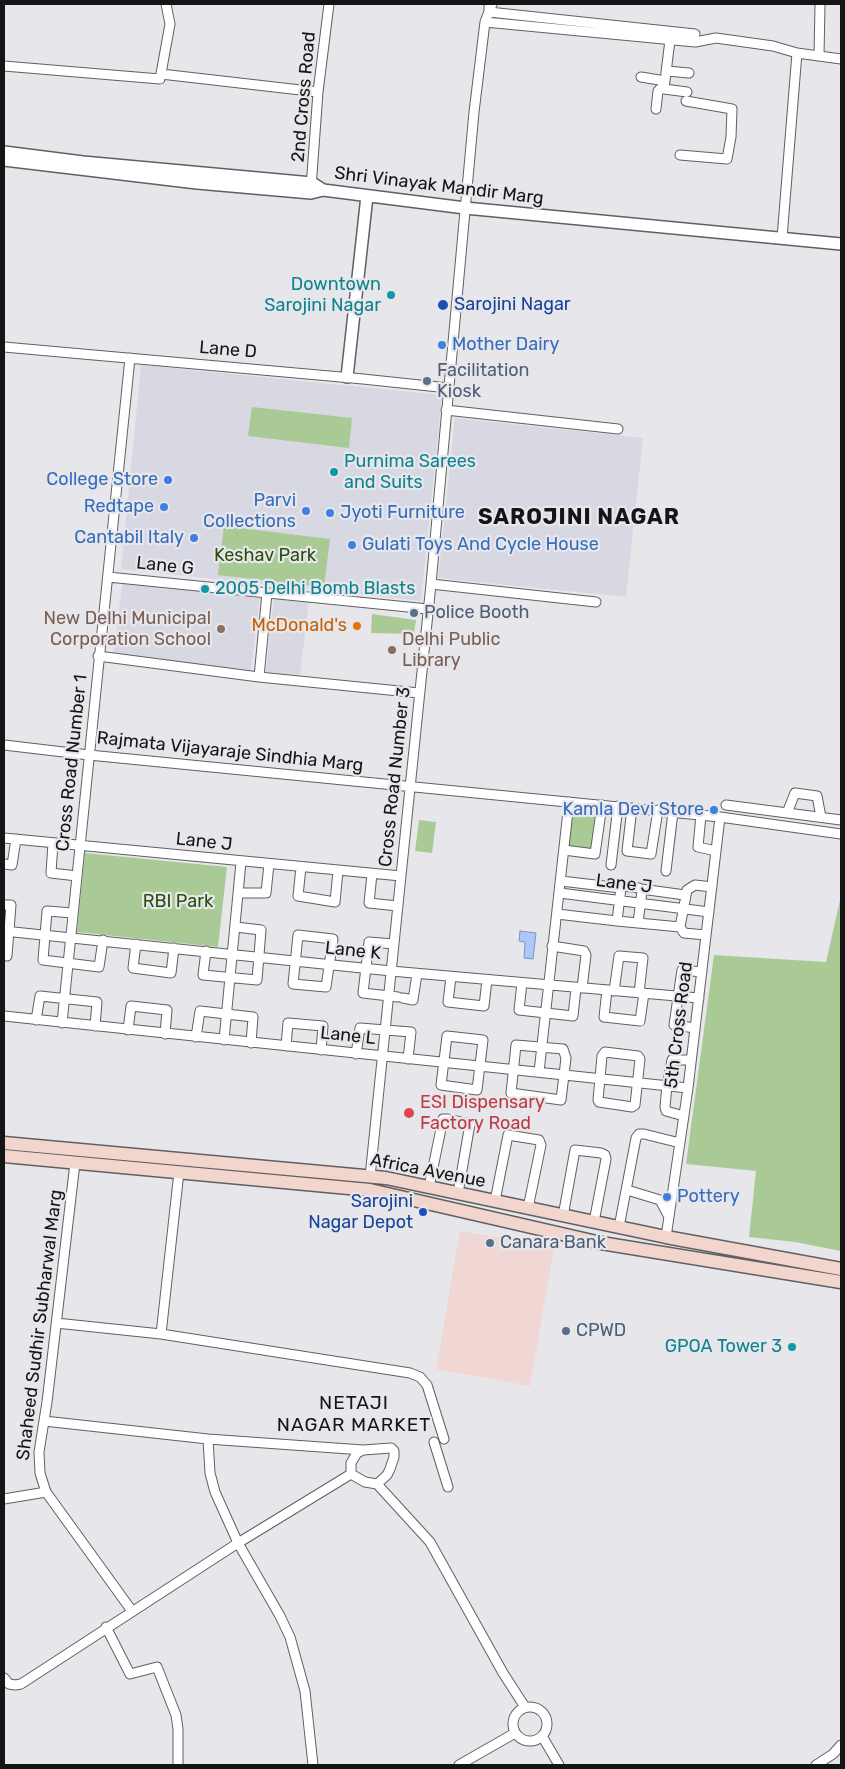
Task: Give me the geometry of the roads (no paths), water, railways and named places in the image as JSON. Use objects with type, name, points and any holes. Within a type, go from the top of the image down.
[{"type":"main road","name":"Africa Avenue","points":[[4,1143],[370,1176],[666,1237],[841,1270]]},
{"type":"main road","name":"Africa Avenue","points":[[4,1156],[370,1190],[601,1242],[841,1282]]},
{"type":"street","points":[[4,66],[160,79],[170,24],[166,4]]},
{"type":"street","name":"2nd Cross Road","points":[[311,188],[318,92],[330,4]]},
{"type":"street","points":[[819,56],[820,4]]},
{"type":"street","points":[[490,6],[695,38]]},
{"type":"street","name":"Cross Road Number 3","points":[[370,1176],[385,1030],[396,997],[391,971],[431,584],[474,112],[485,22],[490,6]]},
{"type":"street","points":[[485,22],[670,40],[716,38],[774,46],[797,53],[841,59]]},
{"type":"street","points":[[656,109],[658,91],[665,80],[670,40]]},
{"type":"street","points":[[782,238],[797,53]]},
{"type":"street","points":[[161,74],[318,92]]},
{"type":"street","points":[[641,76],[665,80],[689,74]]},
{"type":"street","points":[[665,80],[687,97],[732,109],[731,137],[727,159],[680,155]]},
{"type":"street","points":[[4,152],[311,188]]},
{"type":"street","name":"Shri Vinayak Mandir Marg","points":[[4,160],[197,183],[311,188],[465,208],[841,244]]},
{"type":"street","points":[[347,378],[367,196]]},
{"type":"street","name":"Lane D","points":[[4,347],[448,388]]},
{"type":"street","name":"Cross Road Number 1","points":[[62,1023],[98,656],[108,577],[130,358]]},
{"type":"street","points":[[446,410],[618,428]]},
{"type":"street","name":"Lane G","points":[[108,577],[428,609]]},
{"type":"street","points":[[431,584],[596,602]]},
{"type":"street","points":[[259,677],[267,593]]},
{"type":"street","points":[[98,656],[259,677],[420,693]]},
{"type":"street","name":"Rajmata Vijayaraje Sindhia Marg","points":[[4,745],[89,755],[658,810],[841,834]]},
{"type":"street","points":[[787,813],[795,794],[817,796],[821,817]]},
{"type":"street","points":[[539,1072],[569,802]]},
{"type":"street","points":[[564,850],[595,854],[602,805]]},
{"type":"street","points":[[726,805],[841,820]]},
{"type":"street","points":[[611,865],[618,806]]},
{"type":"street","points":[[632,808],[627,851],[652,854],[658,810]]},
{"type":"street","points":[[666,871],[673,812]]},
{"type":"street","points":[[701,815],[698,847],[716,852]]},
{"type":"street","name":"5th Cross Road","points":[[666,1237],[688,1088],[720,817]]},
{"type":"street","name":"Lane J","points":[[4,838],[401,876]]},
{"type":"street","points":[[4,864],[12,865],[16,840]]},
{"type":"street","points":[[53,843],[51,873],[77,876]]},
{"type":"street","points":[[224,1040],[242,862]]},
{"type":"street","points":[[239,892],[266,893],[269,864]]},
{"type":"street","points":[[301,867],[298,896],[335,902],[338,871]]},
{"type":"street","points":[[372,874],[369,903],[398,906]]},
{"type":"street","points":[[561,881],[621,888],[623,886],[685,895]]},
{"type":"street","points":[[706,935],[684,933],[680,927],[687,890],[692,885],[712,887]]},
{"type":"street","points":[[618,920],[621,888]]},
{"type":"street","points":[[638,923],[641,889]]},
{"type":"street","name":"Lane J","points":[[560,892],[709,912]]},
{"type":"street","points":[[4,905],[11,905],[7,931],[7,956],[4,956]]},
{"type":"street","points":[[73,912],[47,911],[43,960],[99,967],[103,940]]},
{"type":"street","points":[[557,914],[680,927]]},
{"type":"street","points":[[206,951],[203,975],[256,980],[261,930],[236,927]]},
{"type":"street","name":"Lane K","points":[[7,931],[417,974],[699,998]]},
{"type":"street","points":[[298,935],[333,939],[326,988],[293,984],[294,961],[298,935]]},
{"type":"street","points":[[394,944],[369,942],[363,993],[413,1000],[417,974]]},
{"type":"street","points":[[136,944],[133,968],[170,973],[174,948]]},
{"type":"street","points":[[522,983],[519,1010],[574,1016],[586,955],[584,951],[552,946]]},
{"type":"street","points":[[618,956],[643,958],[642,993],[640,1021],[604,1017],[618,956]]},
{"type":"street","points":[[695,1028],[674,1025],[682,970],[702,972]]},
{"type":"street","points":[[451,977],[448,1002],[484,1006],[487,980]]},
{"type":"street","points":[[36,1020],[40,996],[64,998],[97,1002],[95,1026]]},
{"type":"street","points":[[128,1030],[131,1006],[167,1010],[165,1034]]},
{"type":"street","points":[[196,1037],[200,1011],[254,1017],[251,1043]]},
{"type":"street","name":"Lane L","points":[[4,1016],[688,1088]]},
{"type":"street","points":[[286,1046],[288,1023],[323,1026],[321,1050]]},
{"type":"street","points":[[356,1054],[360,1028],[411,1032],[408,1059]]},
{"type":"street","points":[[446,1036],[482,1040],[477,1090],[441,1085],[443,1063],[446,1036]]},
{"type":"street","points":[[516,1046],[542,1047],[564,1049],[566,1058],[562,1098],[559,1100],[511,1093],[516,1046]]},
{"type":"street","points":[[603,1053],[634,1055],[640,1059],[636,1102],[632,1107],[600,1102],[598,1100],[600,1079],[603,1053]]},
{"type":"street","points":[[684,1116],[666,1111],[667,1086],[672,1060],[691,1060]]},
{"type":"street","points":[[429,1187],[443,1119],[448,1119],[470,1124],[458,1193]]},
{"type":"street","points":[[619,1227],[636,1138],[639,1134],[644,1134],[680,1143]]},
{"type":"street","points":[[495,1201],[508,1135],[539,1140],[541,1145],[528,1208]]},
{"type":"street","points":[[563,1216],[574,1150],[602,1153],[606,1158],[594,1222]]},
{"type":"street","name":"Shaheed Sudhir Subharwal Marg","points":[[75,1163],[39,1452],[40,1473],[46,1492],[132,1611]]},
{"type":"street","points":[[161,1334],[180,1172]]},
{"type":"street","points":[[627,1190],[660,1200],[669,1217]]},
{"type":"street","points":[[56,1323],[161,1334],[410,1373],[420,1377],[427,1385],[448,1487]]},
{"type":"street","points":[[44,1421],[208,1439],[363,1450],[391,1448],[394,1451],[394,1457],[390,1469],[387,1475],[377,1484]]},
{"type":"street","points":[[208,1439],[212,1482],[238,1543],[290,1637],[305,1691],[313,1765]]},
{"type":"street","points":[[363,1450],[357,1453],[350,1463],[352,1474],[365,1482],[377,1484],[430,1542],[503,1673],[525,1707]]},
{"type":"street","points":[[4,1678],[9,1684],[21,1684],[238,1543],[352,1474]]},
{"type":"street","points":[[4,1499],[46,1492]]},
{"type":"street","points":[[106,1628],[130,1674],[157,1667],[176,1715],[178,1765]]},
{"type":"street","points":[[525,1707],[537,1708],[546,1715],[547,1727],[538,1740],[522,1740],[515,1732],[513,1720],[520,1710],[525,1707]]},
{"type":"street","points":[[459,1765],[515,1732]]},
{"type":"street","points":[[542,1736],[559,1765]]},
{"type":"street","points":[[816,1765],[833,1754],[841,1745]]},
{"type":"water","points":[[520,931],[536,933],[533,959],[524,958],[525,942],[519,941]]},
{"type":"place","name":"Downtown Sarojini Nagar","points":[[391,295]]},
{"type":"place","name":"Sarojini Nagar","points":[[443,305]]},
{"type":"place","name":"Mother Dairy","points":[[442,345]]},
{"type":"place","name":"Facilitation Kiosk","points":[[427,381]]},
{"type":"place","name":"Purnima Sarees and Suits","points":[[334,472]]},
{"type":"place","name":"College Store","points":[[168,480]]},
{"type":"place","name":"Redtape","points":[[164,507]]},
{"type":"place","name":"Parvi Collections","points":[[306,511]]},
{"type":"place","name":"Jyoti Furniture","points":[[330,513]]},
{"type":"place","name":"Cantabil Italy","points":[[194,538]]},
{"type":"place","name":"Gulati Toys And Cycle House","points":[[352,545]]},
{"type":"place","name":"2005 Delhi Bomb Blasts","points":[[205,589]]},
{"type":"place","name":"Police Booth","points":[[414,613]]},
{"type":"place","name":"McDonald's","points":[[357,626]]},
{"type":"place","name":"New Delhi Municipal Corporation School","points":[[221,629]]},
{"type":"place","name":"Delhi Public Library","points":[[392,650]]},
{"type":"place","name":"Kamla Devi Store","points":[[714,810]]},
{"type":"place","name":"ESI Dispensary Factory Road","points":[[409,1113]]},
{"type":"place","name":"Pottery","points":[[667,1197]]},
{"type":"place","name":"Sarojini Nagar Depot","points":[[423,1212]]},
{"type":"place","name":"Canara Bank","points":[[490,1243]]},
{"type":"place","name":"CPWD","points":[[566,1331]]},
{"type":"place","name":"GPOA Tower 3","points":[[792,1347]]},
{"type":"district","name":"SAROJINI NAGAR","points":[[579,518]]},
{"type":"district","name":"NETAJI NAGAR MARKET","points":[[354,1415]]},
{"type":"park label","name":"Keshav Park","points":[[265,556]]},
{"type":"park label","name":"RBI Park","points":[[178,902]]}]
